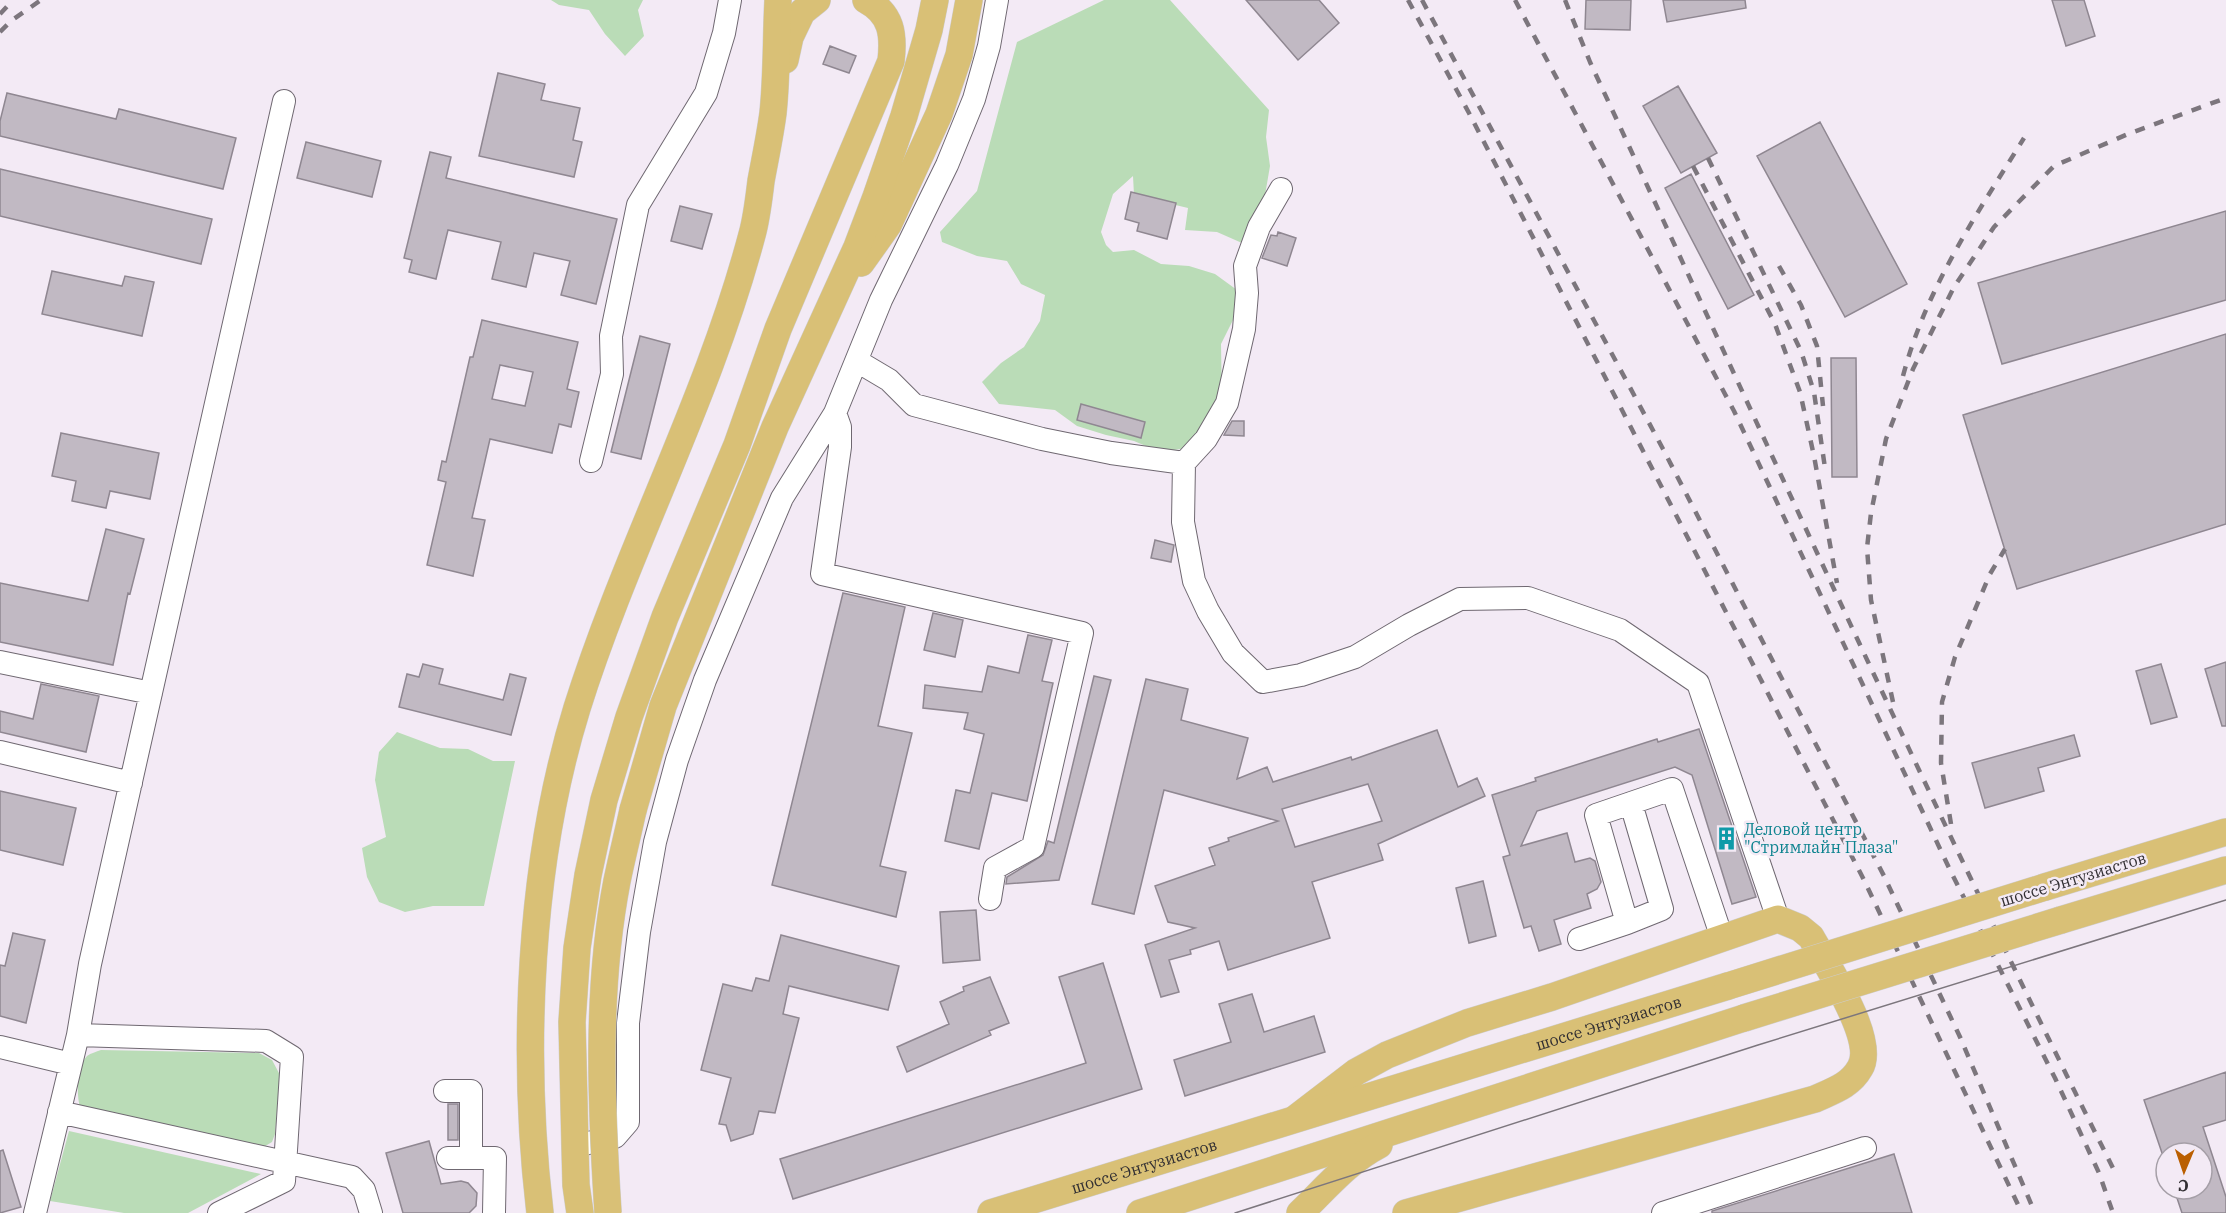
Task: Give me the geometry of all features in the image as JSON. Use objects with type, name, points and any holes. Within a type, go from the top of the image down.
[{"type":"main road","points":[[773,113],[778,0]]},
{"type":"main road","points":[[540,1213],[531,1104],[533,974],[541,883],[553,799],[577,711],[607,621],[702,390],[728,316],[754,228],[773,113],[790,37],[802,12],[817,0]]},
{"type":"main road","points":[[580,1213],[574,1146],[572,1022],[577,948],[588,875],[604,800],[665,617],[737,445],[778,329],[891,61],[893,39],[890,24],[882,13],[866,0]]},
{"type":"main road","points":[[608,1213],[603,1128],[604,1000],[607,956],[617,882],[633,810],[663,706],[775,427],[857,247],[894,147],[929,30],[935,0]]},
{"type":"main road","points":[[828,309],[888,225],[939,114],[959,56],[969,0]]},
{"type":"main road","points":[[665,617],[775,427]]},
{"type":"main road","name":"шоссе Энтузиастов","points":[[992,1213],[2226,832]]},
{"type":"main road","points":[[1140,1213],[1744,1018],[2226,870]]},
{"type":"main road","points":[[1296,1118],[1356,1072],[1387,1055],[1467,1023],[1552,997],[1778,919],[1800,928],[1811,937],[1856,1018],[1864,1045],[1861,1067],[1845,1086],[1815,1099],[1407,1213]]},
{"type":"main road","points":[[1300,1213],[1365,1152],[1423,1122]]},
{"type":"lane","points":[[591,461],[612,374],[611,336],[638,206],[706,93],[724,33],[730,0]]},
{"type":"lane","points":[[574,1146],[615,1137],[628,1122],[628,1023],[639,932],[655,842],[677,760],[705,680],[782,498],[835,413],[881,300],[947,165],[974,99],[989,46],[997,0]]},
{"type":"lane","points":[[35,1213],[78,1035],[90,964],[284,101]]},
{"type":"lane","points":[[1281,189],[1259,227],[1245,266],[1244,329],[1227,403],[1206,439],[1184,463],[1184,522],[1194,580],[1208,611],[1233,653],[1263,682],[1300,675],[1355,657],[1409,625],[1460,599],[1528,598],[1620,630],[1698,683],[1778,919]]},
{"type":"lane","points":[[857,362],[889,380],[914,405],[1042,439],[1111,453],[1184,463]]},
{"type":"lane","points":[[835,413],[840,427],[840,447],[822,574],[1082,633],[1033,847],[995,868],[990,899]]},
{"type":"lane","points":[[0,662],[151,693]]},
{"type":"lane","points":[[0,752],[131,783]]},
{"type":"lane","points":[[1627,923],[1596,815],[1672,789],[1722,938]]},
{"type":"lane","points":[[1579,939],[1662,909],[1632,807]]},
{"type":"lane","points":[[78,1035],[266,1041],[292,1057],[284,1181],[219,1213]]},
{"type":"lane","points":[[0,1047],[71,1064]]},
{"type":"lane","points":[[445,1091],[471,1091],[471,1158]]},
{"type":"lane","points":[[59,1112],[352,1177],[364,1190],[371,1213]]},
{"type":"lane","points":[[1663,1213],[1865,1148]]},
{"type":"lane","points":[[448,1158],[495,1158],[494,1213]]},
{"type":"green space","points":[[551,0],[643,0],[638,10],[644,36],[625,56],[605,34],[589,10],[559,5]]},
{"type":"green space","points":[[1104,0],[1170,0],[1269,110],[1266,137],[1270,166],[1265,195],[1242,243],[1217,232],[1185,230],[1188,208],[1134,195],[1133,176],[1113,194],[1101,232],[1106,245],[1113,252],[1134,250],[1161,264],[1189,266],[1215,274],[1237,290],[1233,320],[1221,344],[1222,402],[1187,448],[1160,452],[1134,441],[1077,426],[1055,410],[999,404],[982,382],[1001,363],[1024,347],[1040,321],[1045,295],[1021,284],[1007,261],[977,256],[942,242],[940,232],[977,191],[1017,42]]},
{"type":"green space","points":[[397,732],[440,748],[468,749],[493,761],[515,761],[484,906],[433,906],[405,912],[379,902],[367,877],[362,848],[386,837],[375,780],[379,752]]},
{"type":"green space","points":[[101,1050],[259,1053],[272,1060],[280,1075],[275,1134],[272,1142],[262,1148],[80,1107],[78,1088],[81,1066],[87,1056]]},
{"type":"green space","points":[[69,1131],[261,1174],[188,1213],[124,1213],[50,1201]]},
{"type":"building","points":[[1246,0],[1319,0],[1339,23],[1298,60]]},
{"type":"building","points":[[1586,0],[1631,0],[1630,30],[1585,29]]},
{"type":"building","points":[[1663,0],[1745,0],[1746,8],[1667,22]]},
{"type":"building","points":[[2052,0],[2084,0],[2095,36],[2066,46]]},
{"type":"building","points":[[830,46],[856,56],[849,73],[823,64]]},
{"type":"building","points":[[498,73],[545,84],[541,100],[580,108],[573,140],[582,142],[574,177],[479,156]]},
{"type":"building","points":[[1678,86],[1717,153],[1681,173],[1643,106]]},
{"type":"building","points":[[7,93],[116,119],[119,109],[236,138],[223,189],[0,136],[0,121]]},
{"type":"building","points":[[1820,122],[1907,284],[1845,317],[1757,156]]},
{"type":"building","points":[[306,142],[381,161],[372,197],[297,178]]},
{"type":"building","points":[[430,152],[451,157],[446,178],[617,219],[596,304],[561,295],[570,261],[534,253],[526,287],[492,279],[501,242],[448,230],[436,279],[409,272],[412,260],[404,258]]},
{"type":"building","points":[[0,169],[212,219],[201,264],[0,216]]},
{"type":"building","points":[[1691,174],[1754,295],[1728,309],[1665,188]]},
{"type":"building","points":[[1131,192],[1176,203],[1167,239],[1137,231],[1139,223],[1125,219]]},
{"type":"building","points":[[680,206],[712,214],[702,249],[671,241]]},
{"type":"building","points":[[2226,211],[2226,300],[2002,364],[1978,283]]},
{"type":"building","points":[[1278,232],[1296,238],[1287,266],[1262,258],[1271,235],[1277,236]]},
{"type":"building","points":[[52,271],[122,286],[125,276],[154,282],[142,336],[42,314]]},
{"type":"building","points":[[482,320],[578,342],[567,389],[579,392],[571,427],[559,424],[552,453],[490,439],[472,518],[485,520],[473,576],[427,565],[446,482],[438,480],[442,461],[446,462],[470,357],[473,357]],"holes":[[[500,365],[533,372],[525,406],[492,399]]]},
{"type":"building","points":[[2226,334],[2226,524],[2017,589],[1963,415]]},
{"type":"building","points":[[640,336],[670,344],[641,459],[611,452]]},
{"type":"building","points":[[1831,358],[1856,358],[1857,477],[1832,477]]},
{"type":"building","points":[[1081,404],[1145,422],[1141,438],[1077,420]]},
{"type":"building","points":[[1232,421],[1244,421],[1244,436],[1224,435]]},
{"type":"building","points":[[61,433],[159,453],[150,499],[110,491],[106,508],[72,501],[76,481],[52,476]]},
{"type":"building","points":[[106,529],[144,539],[130,594],[128,593],[113,665],[0,642],[0,583],[88,601]]},
{"type":"building","points":[[1155,540],[1174,545],[1171,562],[1151,558]]},
{"type":"building","points":[[843,593],[905,607],[878,726],[912,733],[880,866],[906,872],[896,917],[772,885]]},
{"type":"building","points":[[933,613],[963,620],[955,657],[924,650]]},
{"type":"building","points":[[1028,635],[1052,640],[1042,681],[1053,683],[1027,801],[992,793],[979,849],[945,841],[956,790],[970,793],[984,734],[964,729],[968,713],[923,708],[925,685],[982,692],[988,666],[1019,673]]},
{"type":"building","points":[[2226,662],[2226,726],[2222,726],[2205,669]]},
{"type":"building","points":[[423,664],[443,669],[439,684],[503,700],[510,674],[526,678],[511,735],[399,707],[407,674],[419,677]]},
{"type":"building","points":[[2161,664],[2177,717],[2151,724],[2136,671]]},
{"type":"building","points":[[1094,676],[1111,680],[1059,880],[1006,884],[1007,877],[1043,855],[1048,841],[1054,843]]},
{"type":"building","points":[[1146,679],[1188,689],[1181,720],[1248,738],[1237,779],[1267,767],[1273,782],[1351,757],[1352,760],[1437,730],[1458,787],[1477,778],[1485,796],[1378,844],[1383,860],[1312,882],[1330,938],[1228,970],[1219,941],[1190,950],[1191,954],[1169,960],[1179,992],[1161,997],[1145,945],[1195,928],[1168,922],[1155,886],[1215,865],[1209,848],[1229,841],[1228,838],[1278,821],[1164,790],[1134,914],[1092,904]],"holes":[[[1368,784],[1382,821],[1295,847],[1282,809]]]},
{"type":"building","points":[[41,684],[99,696],[86,752],[0,732],[0,711],[33,719]]},
{"type":"building","name":"Деловой центр \"Стримлайн Плаза\"","points":[[1699,729],[1756,897],[1732,904],[1692,775],[1675,767],[1537,811],[1521,846],[1567,833],[1575,862],[1590,858],[1595,861],[1601,882],[1597,889],[1587,894],[1591,908],[1554,920],[1561,944],[1539,951],[1531,926],[1524,928],[1503,857],[1510,855],[1492,795],[1536,781],[1535,778],[1657,739],[1658,742]]},
{"type":"building","points":[[2074,735],[2080,756],[2038,768],[2044,791],[1985,808],[1972,763]]},
{"type":"building","points":[[0,791],[76,808],[63,865],[0,850]]},
{"type":"building","points":[[1483,881],[1496,936],[1469,943],[1456,888]]},
{"type":"building","points":[[976,910],[980,960],[943,963],[940,912]]},
{"type":"building","points":[[13,933],[45,940],[26,1023],[0,1016],[0,965],[5,966]]},
{"type":"building","points":[[781,935],[899,966],[888,1010],[789,986],[783,1014],[799,1018],[775,1113],[759,1111],[753,1134],[731,1141],[726,1125],[719,1124],[731,1078],[701,1070],[723,984],[752,991],[756,978],[769,981]]},
{"type":"building","points":[[1103,963],[1142,1089],[793,1199],[780,1159],[1086,1063],[1059,977]]},
{"type":"building","points":[[990,977],[1009,1023],[989,1031],[991,1035],[907,1072],[897,1047],[949,1024],[940,1002],[964,991],[963,987]]},
{"type":"building","points":[[1252,994],[1264,1032],[1314,1016],[1325,1052],[1185,1096],[1174,1060],[1231,1042],[1219,1004]]},
{"type":"building","points":[[2226,1072],[2226,1120],[2203,1127],[2208,1141],[2158,1141],[2144,1100]]},
{"type":"building","points":[[448,1104],[458,1104],[458,1140],[448,1140]]},
{"type":"building","points":[[429,1141],[441,1184],[461,1181],[468,1183],[477,1193],[476,1206],[469,1213],[403,1213],[386,1153]]},
{"type":"building","points":[[3,1150],[21,1207],[0,1213],[0,1151]]},
{"type":"building","points":[[1894,1154],[1912,1213],[1712,1213],[1712,1211]]},
{"type":"building","points":[[2214,1160],[2226,1197],[2226,1213],[2182,1213],[2178,1201],[2214,1201]]},
{"type":"tram line","points":[[1235,1213],[1758,1045],[2226,900]]},
{"type":"railway","points":[[0,14],[13,0]]},
{"type":"railway","points":[[0,32],[11,21],[41,0]]},
{"type":"railway","points":[[1408,0],[1469,113],[1864,880],[2022,1213]]},
{"type":"railway","points":[[1422,0],[1663,449],[1884,876],[1960,1037],[2035,1213]]},
{"type":"railway","points":[[1515,0],[1734,411],[1950,870],[2055,1078],[2099,1173],[2113,1213]]},
{"type":"railway","points":[[1565,0],[1590,62],[1849,621],[1981,900],[2117,1176]]},
{"type":"railway","points":[[1893,702],[1871,600],[1867,548],[1871,513],[1886,439],[1913,369],[1954,287],[1994,227],[2054,166],[2128,134],[2226,98]]},
{"type":"railway","points":[[1903,376],[1925,312],[1939,282],[1971,224],[2024,138]]},
{"type":"railway","points":[[1708,158],[1801,351],[1814,392],[1825,468]]},
{"type":"railway","points":[[1693,166],[1775,324],[1800,392],[1837,583]]},
{"type":"railway","points":[[1779,266],[1801,305],[1817,346],[1823,406]]},
{"type":"railway","points":[[1951,824],[1941,763],[1942,702],[1955,657],[1990,574],[2005,549]]},
{"type":"place","name":"Деловой центр \"Стримлайн Плаза\"","points":[[1726,838]]}]
